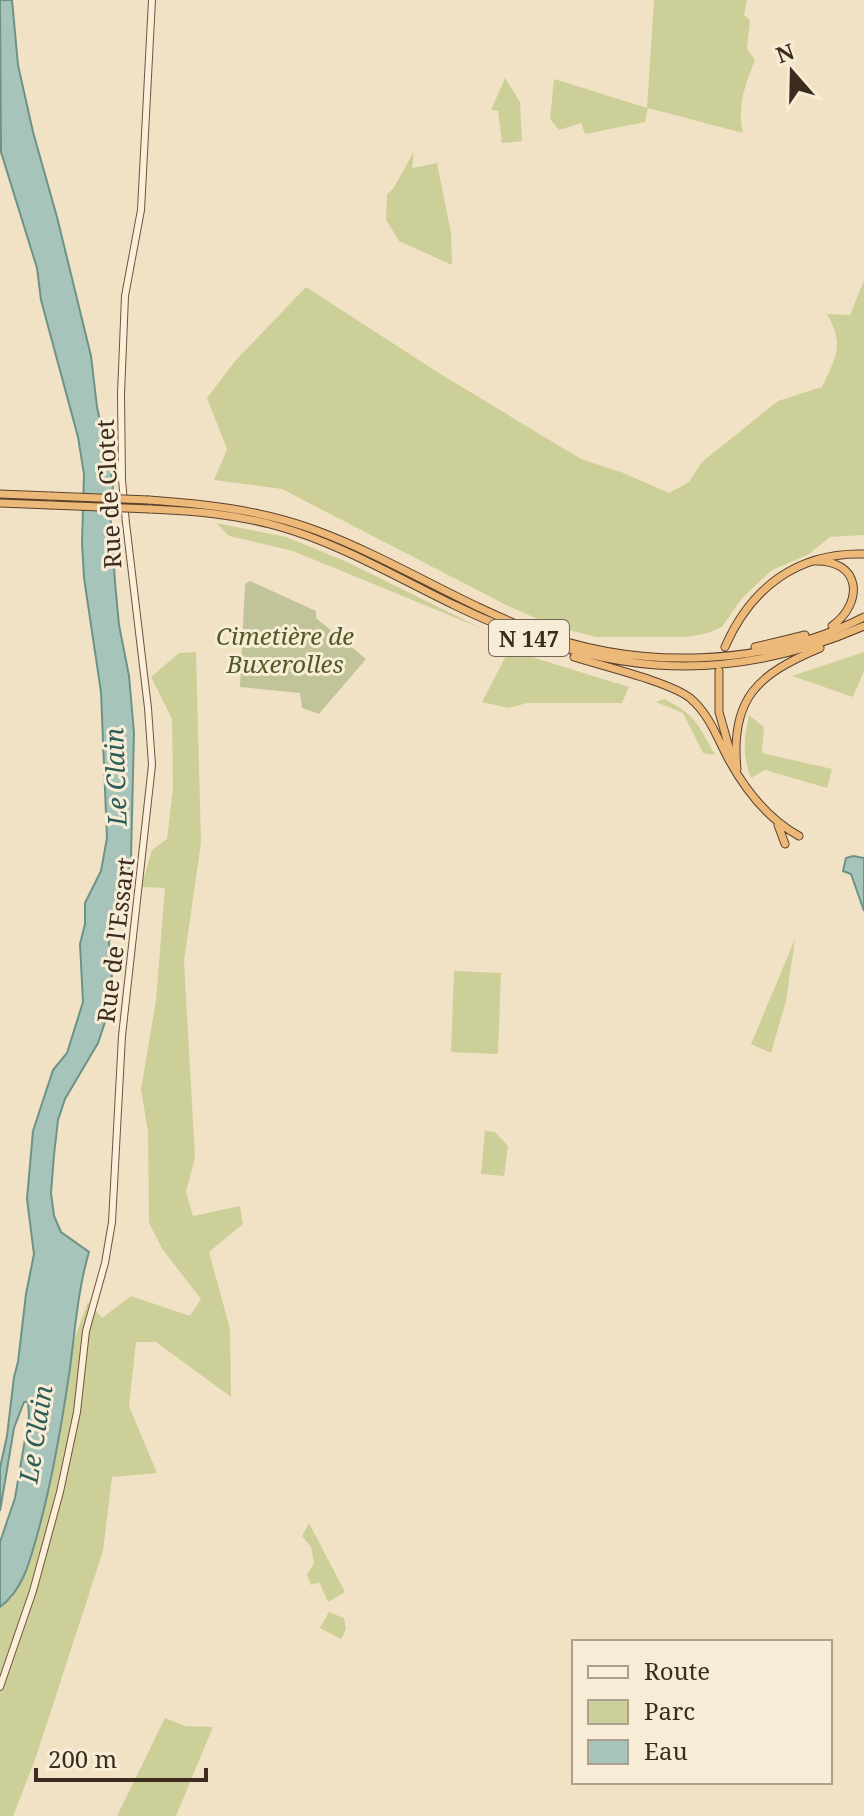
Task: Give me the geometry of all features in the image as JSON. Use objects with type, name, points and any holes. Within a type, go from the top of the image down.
[{"type":"highway","name":"N 147","points":[[0,494],[50,500],[245,510],[295,523],[357,547],[514,623],[578,645],[619,654],[659,657],[735,654],[804,640],[864,617]]},
{"type":"highway","name":"N 147","points":[[0,503],[50,500]]},
{"type":"highway","name":"N 147","points":[[149,504],[231,516],[295,532],[354,556],[513,633],[608,660],[665,666],[734,665],[802,649],[864,627]]},
{"type":"highway","points":[[725,647],[737,621],[757,595],[783,574],[833,555],[864,554]]},
{"type":"highway","points":[[735,654],[829,627],[852,612],[859,592],[850,570],[835,561],[813,561]]},
{"type":"highway","points":[[737,772],[735,748],[738,722],[746,702],[766,677],[784,664],[857,634],[864,627]]},
{"type":"highway","points":[[513,633],[538,645],[685,694],[703,712],[757,803],[799,836]]},
{"type":"highway","points":[[719,671],[719,712],[737,772]]},
{"type":"highway","points":[[775,819],[785,844]]},
{"type":"main road","name":"Rue de Clotet","points":[[148,708],[131,582],[122,480],[122,353],[128,279],[141,210],[152,0]]},
{"type":"main road","name":"Rue de l'Essart","points":[[0,1687],[33,1591],[60,1492],[77,1412],[86,1331],[105,1263],[112,1222],[122,1036],[151,784],[148,708]]},
{"type":"green space","points":[[654,0],[747,0],[744,15],[750,20],[747,49],[755,60],[742,105],[743,133],[648,108],[645,122],[585,134],[581,123],[559,130],[550,119],[554,79],[647,108]]},
{"type":"green space","points":[[505,78],[520,102],[522,141],[502,143],[498,111],[491,110]]},
{"type":"green space","points":[[414,151],[412,168],[437,163],[451,233],[452,265],[399,241],[386,220],[387,195]]},
{"type":"green space","points":[[864,280],[864,535],[830,537],[809,554],[772,570],[742,598],[722,627],[708,633],[686,637],[596,637],[554,626],[508,606],[282,489],[214,480],[227,449],[207,398],[236,360],[306,287],[442,375],[581,459],[669,493],[689,482],[702,462],[778,401],[822,387],[837,343],[827,314],[850,315]]},
{"type":"green space","points":[[216,523],[286,537],[345,561],[483,629],[293,551],[229,536]]},
{"type":"green space","name":"Cimetière de Buxerolles","points":[[250,581],[316,611],[316,618],[366,659],[319,714],[302,708],[300,693],[240,687],[245,584]]},
{"type":"green space","points":[[509,650],[629,687],[622,703],[527,703],[509,708],[482,702]]},
{"type":"green space","points":[[196,652],[201,843],[184,961],[195,1157],[186,1192],[193,1216],[240,1206],[243,1224],[209,1252],[230,1329],[231,1397],[156,1342],[136,1342],[129,1406],[157,1473],[112,1477],[103,1551],[35,1760],[13,1816],[0,1816],[0,1607],[13,1597],[44,1511],[65,1401],[71,1348],[88,1302],[102,1318],[131,1296],[190,1316],[201,1299],[163,1250],[149,1223],[148,1132],[141,1089],[156,1000],[165,888],[141,887],[152,850],[167,839],[173,788],[172,719],[151,677],[179,653]]},
{"type":"green space","points":[[864,652],[864,671],[853,697],[792,676]]},
{"type":"green space","points":[[664,699],[695,721],[715,755],[703,753],[683,713],[656,702]]},
{"type":"green space","points":[[749,715],[764,727],[762,753],[832,769],[827,788],[765,770],[751,778],[745,746]]},
{"type":"green space","points":[[795,939],[786,1001],[771,1053],[751,1044]]},
{"type":"green space","points":[[454,971],[501,973],[498,1054],[451,1052]]},
{"type":"green space","points":[[485,1131],[495,1132],[508,1146],[504,1176],[481,1174]]},
{"type":"green space","points":[[309,1523],[345,1592],[328,1602],[319,1582],[311,1585],[307,1575],[314,1563],[311,1547],[302,1536]]},
{"type":"green space","points":[[329,1612],[344,1618],[346,1629],[341,1639],[320,1628]]},
{"type":"green space","points":[[165,1718],[185,1726],[213,1727],[176,1816],[117,1816]]},
{"type":"water","name":"Le Clain","points":[[0,0],[12,0],[18,65],[91,356],[97,407],[113,486],[110,510],[115,582],[134,733],[131,858],[126,892],[112,921],[109,943],[112,972],[110,1007],[98,1043],[65,1099],[58,1120],[54,1155],[51,1193],[54,1216],[61,1232],[89,1252],[79,1295],[53,1471],[43,1512],[25,1573],[15,1592],[0,1607],[0,1542],[15,1498],[29,1416],[28,1402],[24,1402],[14,1428],[0,1511],[0,1468],[34,1254],[27,1199],[33,1131],[53,1070],[67,1053],[83,1002],[80,944],[85,924],[85,903],[101,871],[107,838],[101,692],[84,578],[84,474],[78,437],[41,300],[37,268],[1,152]]},
{"type":"water","points":[[846,858],[864,858],[864,911],[851,874],[843,871]]}]
